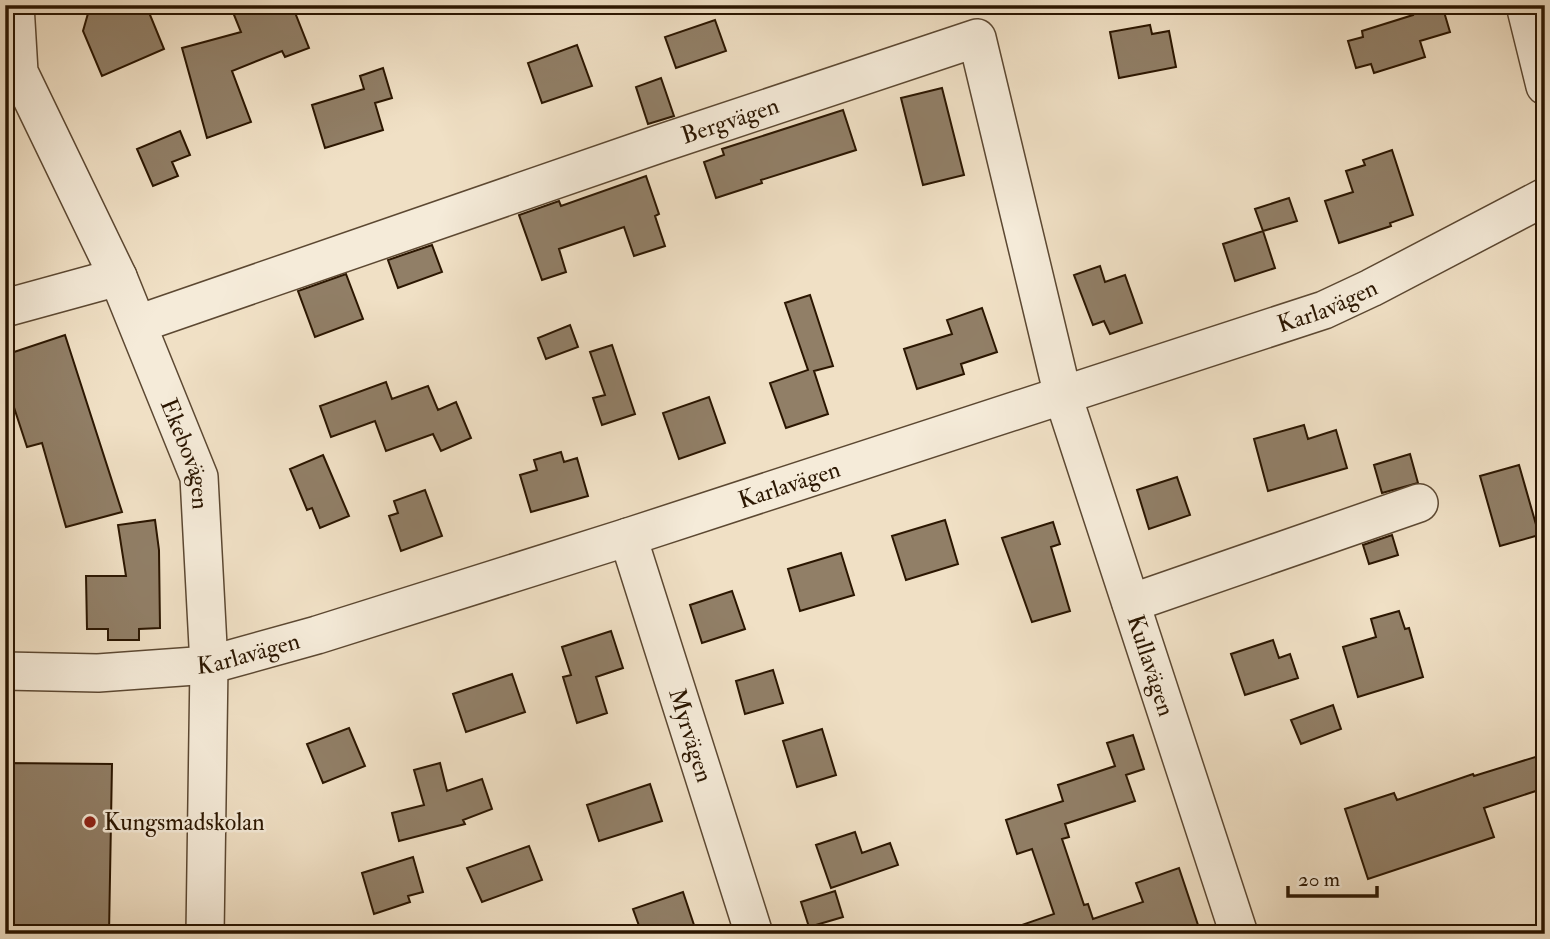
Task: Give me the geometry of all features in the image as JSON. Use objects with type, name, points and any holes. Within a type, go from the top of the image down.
[{"type":"street","name":"Ekebovägen","points":[[15,5],[19,72],[118,277],[200,477],[209,665],[205,934]]},
{"type":"street","points":[[1525,5],[1545,86]]},
{"type":"street","name":"Bergvägen","points":[[138,324],[659,144],[977,38],[1063,396]]},
{"type":"street","name":"Karlavägen","points":[[5,671],[97,673],[209,665],[317,635],[628,537],[1324,310],[1545,197]]},
{"type":"street","points":[[5,308],[118,277]]},
{"type":"street","name":"Kullavägen","points":[[1063,396],[1238,934]]},
{"type":"street","points":[[1131,603],[1419,503]]},
{"type":"street","name":"Myrvägen","points":[[628,537],[754,934]]},
{"type":"building","points":[[99,5],[146,5],[164,49],[102,76],[83,31],[89,10]]},
{"type":"building","points":[[230,5],[292,5],[309,48],[285,57],[282,51],[232,71],[251,122],[207,138],[182,48],[241,32]]},
{"type":"building","points":[[1425,5],[1442,5],[1450,32],[1420,41],[1425,57],[1374,73],[1371,64],[1356,68],[1348,41],[1363,37],[1362,31],[1413,15],[1411,9]]},
{"type":"building","points":[[715,20],[726,51],[676,68],[665,37]]},
{"type":"building","points":[[1150,25],[1152,34],[1169,31],[1176,67],[1119,78],[1110,32]]},
{"type":"building","points":[[577,45],[592,86],[542,103],[528,63]]},
{"type":"building","points":[[383,68],[392,98],[375,103],[383,130],[325,148],[312,105],[364,89],[360,76]]},
{"type":"building","points":[[661,78],[674,116],[648,124],[636,87]]},
{"type":"building","points":[[942,88],[964,175],[923,185],[901,98]]},
{"type":"building","points":[[843,110],[856,150],[761,180],[762,183],[716,198],[704,162],[724,155],[722,149]]},
{"type":"building","points":[[180,131],[190,155],[172,162],[178,176],[153,186],[137,149]]},
{"type":"building","points":[[1392,150],[1413,215],[1390,223],[1391,226],[1339,243],[1325,201],[1353,192],[1346,171],[1365,165],[1363,160]]},
{"type":"building","points":[[646,176],[659,214],[655,216],[665,246],[634,256],[624,227],[559,249],[566,272],[542,280],[519,215],[559,201],[561,206]]},
{"type":"building","points":[[1289,198],[1297,221],[1263,231],[1255,209]]},
{"type":"building","points":[[1263,231],[1275,268],[1235,281],[1223,244]]},
{"type":"building","points":[[432,245],[442,272],[398,288],[388,260]]},
{"type":"building","points":[[1100,266],[1105,282],[1125,275],[1142,323],[1110,334],[1104,321],[1093,325],[1074,275]]},
{"type":"building","points":[[346,274],[363,319],[315,337],[298,291]]},
{"type":"building","points":[[810,295],[833,366],[814,371],[828,414],[786,428],[770,383],[808,370],[785,303]]},
{"type":"building","points":[[982,308],[997,352],[961,364],[964,374],[917,389],[904,349],[952,334],[947,320]]},
{"type":"building","points":[[570,325],[578,347],[546,359],[538,338]]},
{"type":"building","points":[[65,335],[122,512],[66,527],[42,443],[27,447],[5,380],[5,355]]},
{"type":"building","points":[[612,345],[635,414],[602,425],[593,398],[605,395],[590,352]]},
{"type":"building","points":[[386,382],[392,399],[428,386],[438,410],[456,402],[471,438],[441,451],[433,434],[386,451],[375,421],[331,437],[320,406]]},
{"type":"building","points":[[709,397],[725,443],[679,459],[663,413]]},
{"type":"building","points":[[1304,425],[1308,439],[1336,430],[1347,468],[1268,491],[1254,439]]},
{"type":"building","points":[[561,452],[564,462],[577,458],[588,496],[531,512],[520,475],[537,470],[534,460]]},
{"type":"building","points":[[1410,454],[1418,483],[1382,493],[1374,465]]},
{"type":"building","points":[[323,455],[349,516],[320,528],[312,508],[307,510],[290,469]]},
{"type":"building","points":[[1519,465],[1539,535],[1500,546],[1480,476]]},
{"type":"building","points":[[1177,477],[1190,515],[1149,529],[1137,490]]},
{"type":"building","points":[[425,490],[442,536],[401,551],[389,516],[398,513],[394,501]]},
{"type":"building","points":[[155,520],[159,550],[160,628],[139,629],[139,640],[108,640],[108,629],[87,629],[86,576],[126,576],[118,525]]},
{"type":"building","points":[[945,520],[958,564],[906,580],[892,536]]},
{"type":"building","points":[[1053,522],[1060,544],[1051,547],[1070,611],[1032,622],[1002,538]]},
{"type":"building","points":[[1392,535],[1398,555],[1369,564],[1363,545]]},
{"type":"building","points":[[841,553],[854,595],[800,611],[788,569]]},
{"type":"building","points":[[732,591],[745,629],[702,643],[690,605]]},
{"type":"building","points":[[1399,611],[1405,629],[1409,628],[1423,677],[1358,697],[1343,647],[1376,637],[1371,619]]},
{"type":"building","points":[[611,631],[623,668],[596,677],[607,713],[577,723],[563,677],[571,675],[562,647]]},
{"type":"building","points":[[1273,640],[1279,658],[1290,654],[1298,678],[1245,695],[1231,654]]},
{"type":"building","points":[[773,670],[783,703],[745,714],[736,681]]},
{"type":"building","points":[[512,674],[525,712],[466,732],[453,694]]},
{"type":"building","points":[[1333,705],[1341,729],[1301,744],[1291,720]]},
{"type":"building","points":[[349,728],[365,766],[323,783],[307,744]]},
{"type":"building","points":[[822,729],[836,775],[797,787],[783,741]]},
{"type":"building","points":[[1133,735],[1144,769],[1126,775],[1135,801],[1065,824],[1069,837],[1062,839],[1084,905],[1088,904],[1093,919],[1143,902],[1136,883],[1179,868],[1201,934],[1010,934],[1010,929],[1054,914],[1032,849],[1017,854],[1006,820],[1063,801],[1058,785],[1115,766],[1107,743]]},
{"type":"building","points":[[1545,754],[1545,788],[1484,808],[1494,837],[1368,879],[1345,809],[1394,793],[1397,800],[1473,774],[1474,776]]},
{"type":"building","points":[[5,763],[112,764],[109,934],[5,934]]},
{"type":"building","points":[[440,763],[447,791],[482,779],[492,809],[463,820],[465,824],[399,841],[392,813],[424,805],[414,770]]},
{"type":"building","points":[[650,784],[662,821],[599,841],[587,805]]},
{"type":"building","points":[[855,832],[862,853],[890,843],[898,865],[831,888],[816,845]]},
{"type":"building","points":[[529,846],[542,880],[482,902],[467,868]]},
{"type":"building","points":[[413,857],[423,892],[408,896],[410,902],[374,914],[362,873]]},
{"type":"building","points":[[835,891],[843,917],[809,927],[801,902]]},
{"type":"building","points":[[683,892],[697,934],[642,934],[633,909]]},
{"type":"place","name":"Kungsmadskolan","points":[[90,822]]}]
